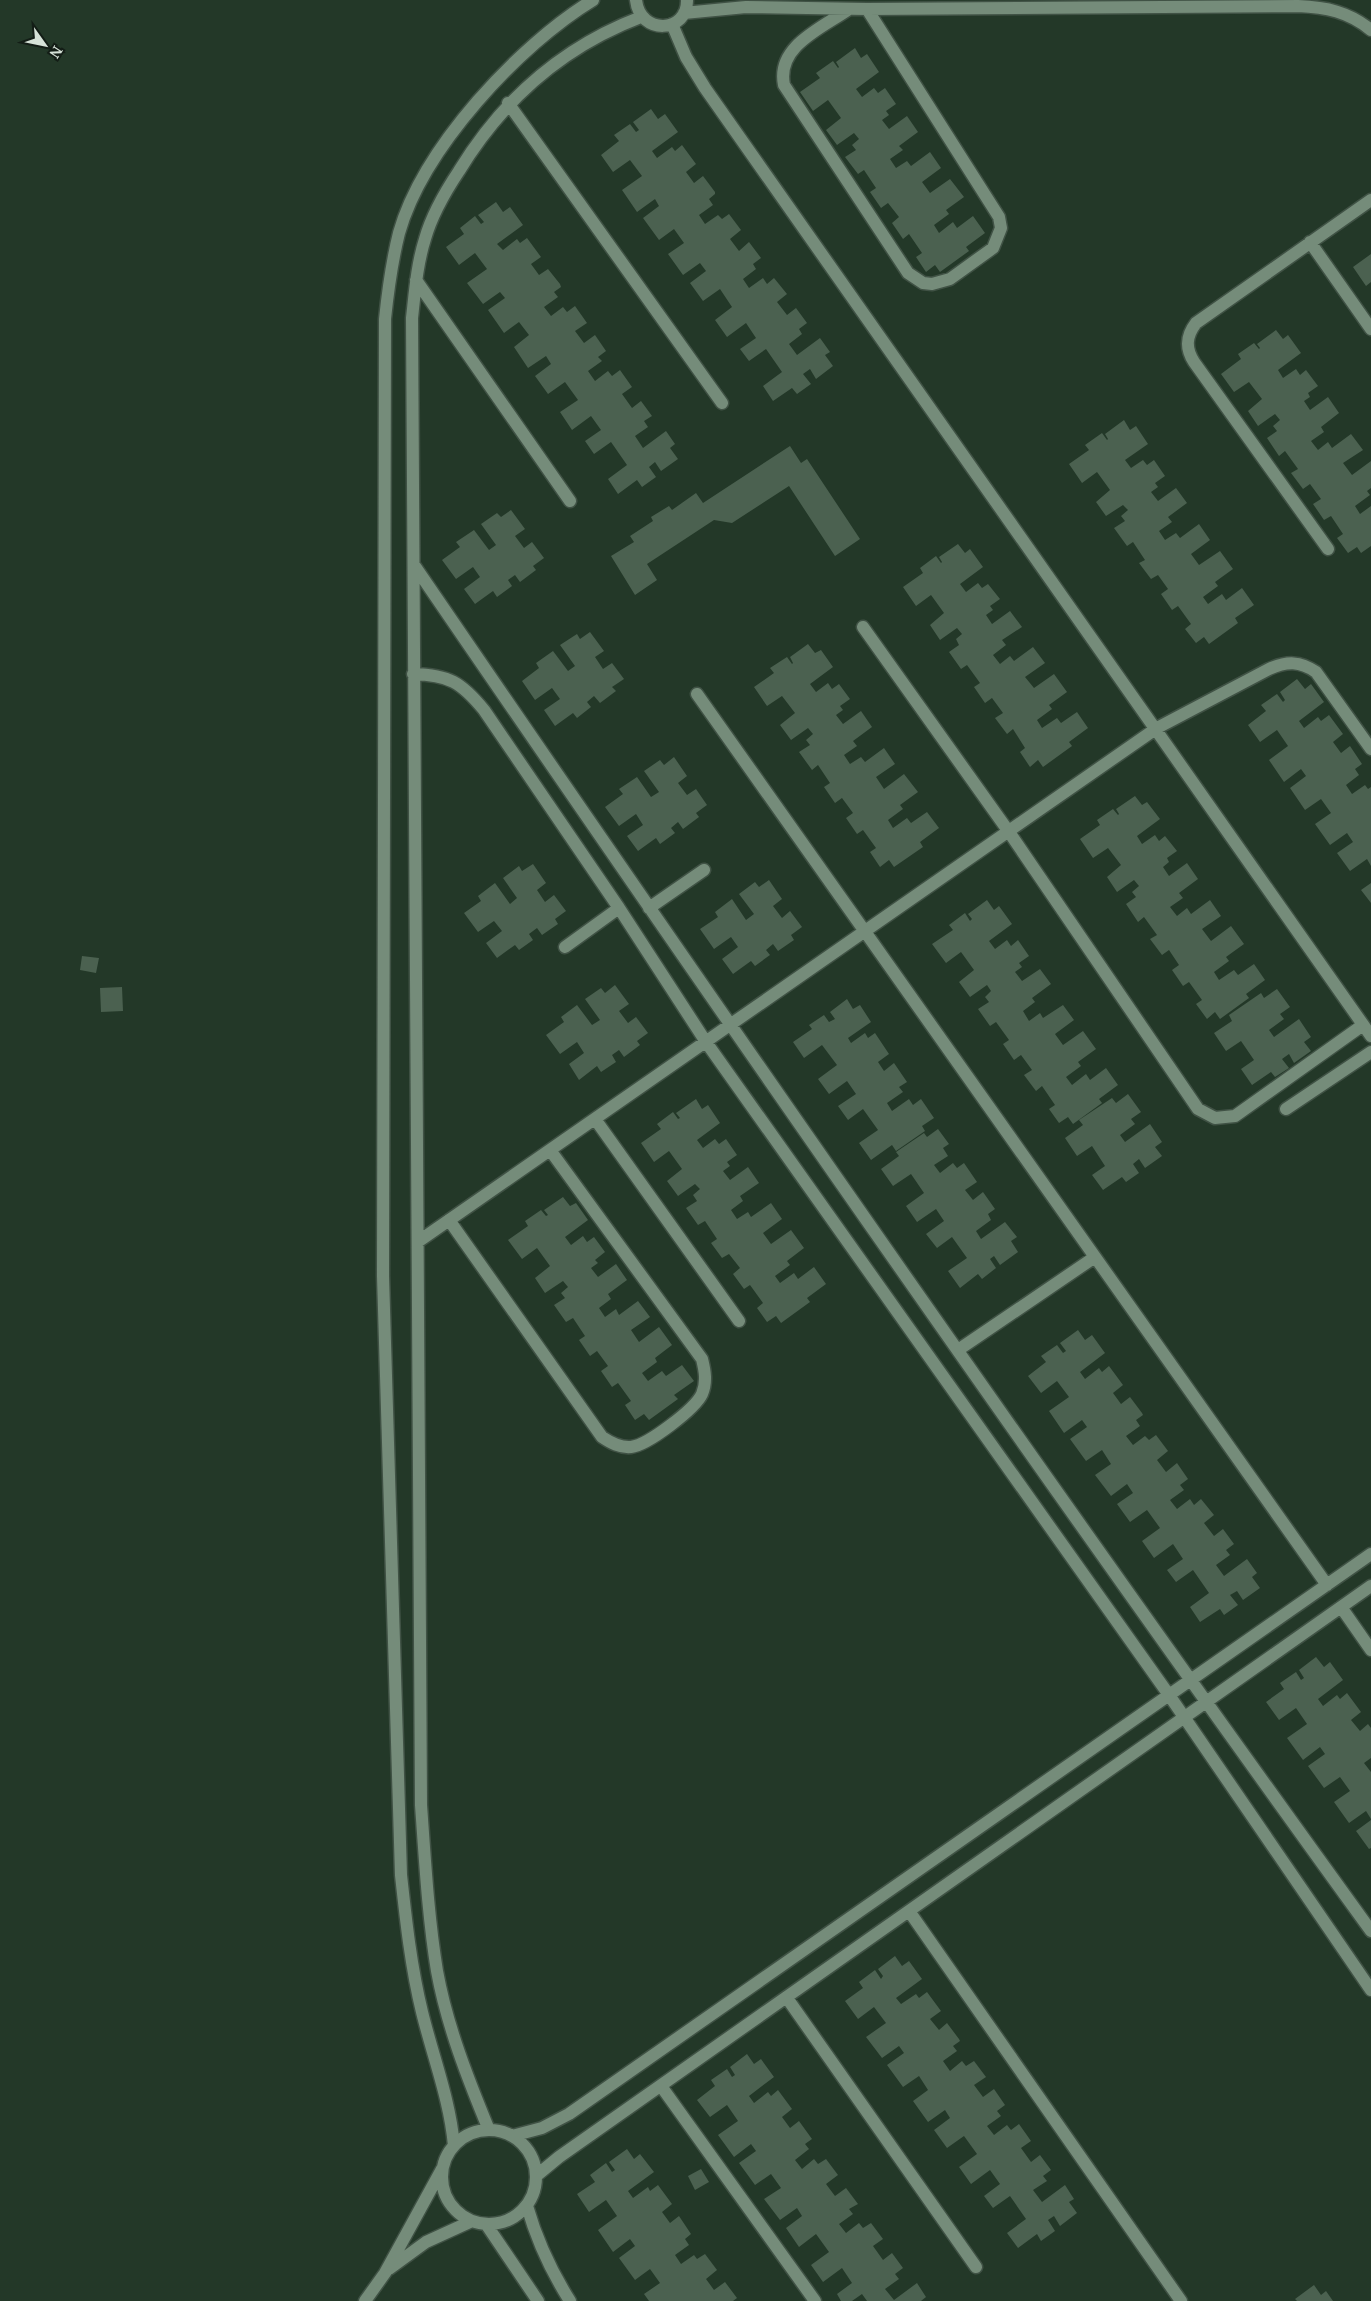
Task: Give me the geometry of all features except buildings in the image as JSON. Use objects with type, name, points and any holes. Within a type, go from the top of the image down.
[{"type":"street","points":[[454,2146],[452,2120],[421,2010],[409,1944],[401,1875],[383,1276],[385,319],[391,273],[400,232],[411,202],[442,150],[501,74],[554,26],[593,0]]},
{"type":"street","points":[[636,0],[641,16],[655,26],[672,24],[684,13],[687,0]]},
{"type":"street","points":[[721,0],[746,7]]},
{"type":"street","points":[[684,13],[746,7],[867,9],[1320,6],[1341,12],[1371,30]]},
{"type":"street","points":[[849,9],[792,48],[783,66],[784,85],[908,274],[924,283],[941,283],[993,248],[1001,228],[999,217],[867,9]]},
{"type":"street","points":[[489,2130],[463,2065],[438,1973],[426,1889],[421,1805],[419,1241],[411,351],[416,280],[425,238],[441,199],[465,160],[508,103],[542,72],[574,48],[607,30],[641,16]]},
{"type":"street","points":[[672,24],[686,57],[705,88],[1157,728],[1371,1036]]},
{"type":"street","points":[[508,103],[722,403]]},
{"type":"street","points":[[1328,549],[1194,362],[1188,346],[1188,338],[1196,323],[1371,200]]},
{"type":"street","points":[[1310,242],[1371,328]]},
{"type":"street","points":[[416,280],[570,501]]},
{"type":"street","points":[[414,564],[729,1026],[1191,1679],[1205,1702],[1371,1931]]},
{"type":"street","points":[[863,627],[1009,832],[1192,1101],[1206,1115],[1215,1118],[1235,1116],[1363,1025]]},
{"type":"street","points":[[419,1241],[1157,728],[1269,669],[1280,664],[1293,662],[1306,665],[1316,672],[1371,749]]},
{"type":"street","points":[[413,674],[440,676],[452,680],[471,694],[619,908],[706,1042],[1169,1695],[1371,1990]]},
{"type":"street","points":[[697,694],[1327,1585]]},
{"type":"street","points":[[649,908],[704,870]]},
{"type":"street","points":[[565,947],[619,908]]},
{"type":"street","points":[[1286,1109],[1371,1052]]},
{"type":"street","points":[[595,1119],[739,1321]]},
{"type":"street","points":[[449,1220],[602,1437],[621,1447],[641,1444],[650,1438],[695,1404],[705,1383],[702,1359],[550,1150]]},
{"type":"street","points":[[958,1350],[1095,1257]]},
{"type":"street","points":[[512,2136],[542,2128],[569,2114],[1371,1554]]},
{"type":"street","points":[[536,2176],[559,2157],[788,1998],[1183,1717],[1371,1586]]},
{"type":"street","points":[[1341,1607],[1371,1650]]},
{"type":"street","points":[[909,1912],[1181,2301]]},
{"type":"street","points":[[788,1998],[976,2267]]},
{"type":"street","points":[[661,2086],[815,2301]]},
{"type":"street","points":[[365,2301],[385,2273],[454,2146],[464,2138],[489,2130],[512,2136],[525,2146],[533,2160],[536,2176],[534,2192],[527,2206],[508,2220],[486,2224],[472,2221],[460,2214],[451,2205],[445,2193],[442,2180],[444,2166]]},
{"type":"street","points":[[527,2206],[536,2238],[556,2280],[570,2301]]},
{"type":"street","points":[[385,2273],[426,2242],[472,2221]]},
{"type":"street","points":[[486,2224],[538,2301]]}]
